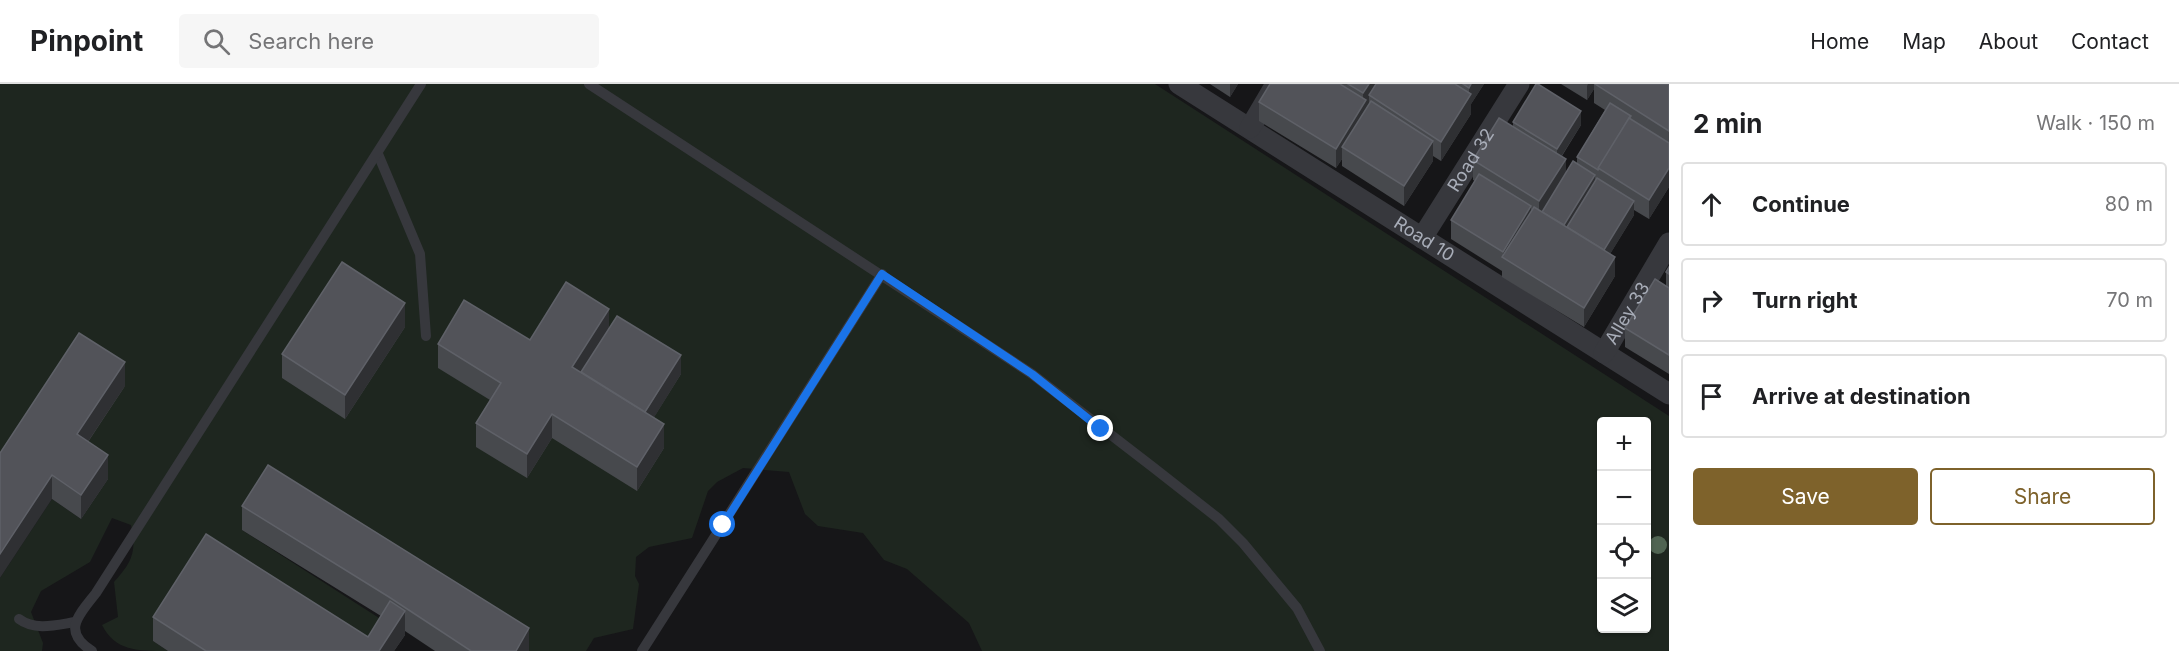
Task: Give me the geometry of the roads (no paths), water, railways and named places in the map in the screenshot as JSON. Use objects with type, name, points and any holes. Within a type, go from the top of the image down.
[{"type":"street","name":"Road 10","points":[[1179,84],[1669,394]]},
{"type":"street","points":[[1250,128],[1276,84]]},
{"type":"street","name":"Road 32","points":[[1422,238],[1519,84]]},
{"type":"street","name":"Alley 33","points":[[1604,353],[1669,243]]},
{"type":"lane","points":[[92,651],[79,643],[75,633],[75,622],[421,84]]},
{"type":"lane","points":[[589,84],[1032,374],[1219,519],[1297,608],[1320,651]]},
{"type":"lane","points":[[378,154],[420,254],[426,336]]},
{"type":"lane","points":[[642,651],[882,274]]},
{"type":"lane","points":[[19,619],[25,624],[44,627],[75,622]]}]
